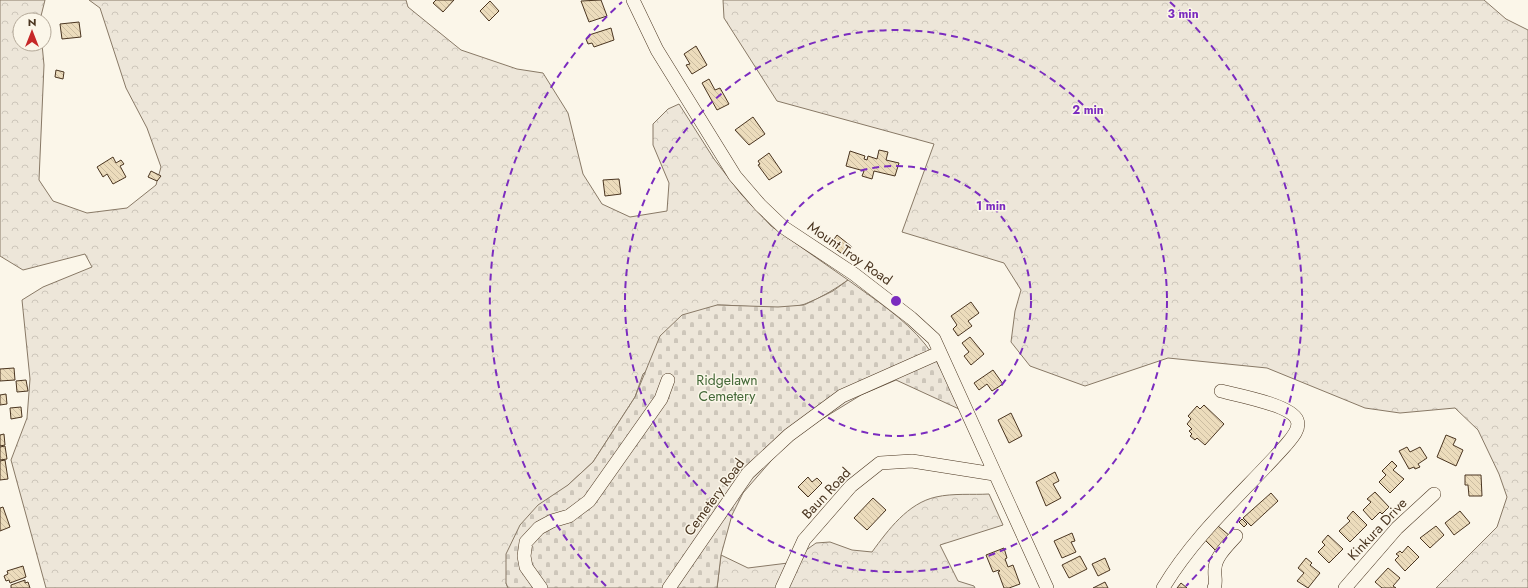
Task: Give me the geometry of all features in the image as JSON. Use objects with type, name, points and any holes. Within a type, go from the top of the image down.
[{"type":"street","name":"Mount Troy Road","points":[[633,0],[657,50],[735,176],[783,227],[854,274],[911,318],[934,339],[1046,588]]},
{"type":"street","name":"Cemetery Road","points":[[669,588],[748,472],[789,434],[842,396],[939,353]]},
{"type":"street","points":[[541,588],[526,567],[524,556],[526,542],[539,528],[552,521],[569,516],[590,501],[661,399],[668,380]]},
{"type":"street","points":[[1163,588],[1178,562],[1221,511],[1277,455],[1297,429],[1297,420],[1293,415],[1284,410],[1267,403],[1222,391]]},
{"type":"street","name":"Baun Road","points":[[782,588],[804,540],[851,486],[880,463],[912,461],[994,474]]},
{"type":"street","name":"Kinkura Drive","points":[[1345,588],[1397,528],[1434,494]]},
{"type":"street","points":[[1214,588],[1216,584],[1215,567],[1220,556],[1236,536]]},
{"type":"green space","points":[[0,0],[45,0],[42,12],[12,12],[12,52],[43,52],[44,65],[39,180],[53,201],[87,213],[127,208],[156,185],[161,167],[147,128],[126,88],[100,8],[89,0],[406,0],[408,7],[461,50],[517,69],[543,73],[568,113],[583,174],[602,204],[630,217],[667,211],[669,183],[653,145],[653,124],[668,109],[679,104],[714,159],[741,194],[771,226],[848,280],[817,299],[797,306],[775,307],[717,305],[643,374],[635,397],[593,462],[568,485],[506,583],[508,588],[46,588],[11,460],[27,418],[30,379],[22,300],[43,287],[92,267],[85,254],[23,270],[0,256]]},
{"type":"green space","points":[[723,0],[1484,0],[1506,19],[1528,30],[1528,588],[1436,588],[1497,527],[1507,497],[1499,474],[1478,430],[1455,408],[1400,413],[1365,408],[1267,368],[1168,358],[1085,386],[1030,366],[1011,342],[1015,311],[1021,290],[1004,263],[902,232],[934,144],[777,101],[724,18]]},
{"type":"green space","name":"Ridgelawn Cemetery","points":[[848,280],[898,317],[925,344],[940,367],[959,409],[896,380],[861,395],[791,438],[743,493],[732,515],[721,555],[717,588],[508,588],[506,583],[506,554],[520,525],[538,505],[568,485],[593,462],[635,397],[660,336],[682,315],[717,305],[778,307],[804,305],[833,291]]},
{"type":"green space","points":[[989,494],[1003,525],[940,545],[958,581],[974,586],[975,588],[717,588],[721,555],[748,568],[788,563],[816,543],[830,542],[852,550],[872,552],[900,518],[916,505],[926,500],[949,495]]},
{"type":"building","points":[[436,0],[454,0],[443,12],[433,3]]},
{"type":"building","points":[[601,0],[607,16],[589,22],[581,1]]},
{"type":"building","points":[[490,1],[499,11],[489,21],[480,11]]},
{"type":"building","points":[[79,22],[81,37],[62,39],[60,24]]},
{"type":"building","points":[[611,28],[614,40],[594,47],[592,43],[588,44],[586,39],[589,35]]},
{"type":"building","points":[[696,46],[707,65],[692,74],[686,65],[690,64],[684,54]]},
{"type":"building","points":[[56,70],[64,72],[63,79],[55,77]]},
{"type":"building","points":[[709,79],[715,90],[720,88],[729,104],[717,110],[702,83]]},
{"type":"building","points":[[753,117],[765,134],[749,145],[735,130]]},
{"type":"building","points":[[879,150],[888,152],[886,160],[899,163],[895,176],[874,171],[872,179],[862,176],[864,171],[846,166],[850,151],[865,156],[864,159],[867,160],[868,156],[877,159]]},
{"type":"building","points":[[769,153],[782,172],[769,180],[758,165],[760,164],[758,161]]},
{"type":"building","points":[[113,157],[116,163],[121,160],[124,164],[120,166],[126,177],[113,184],[107,174],[103,177],[97,167]]},
{"type":"building","points":[[151,171],[161,176],[157,181],[148,177]]},
{"type":"building","points":[[619,179],[621,194],[605,196],[603,180]]},
{"type":"building","points":[[837,235],[852,247],[845,256],[830,245]]},
{"type":"building","points":[[971,302],[979,313],[968,321],[972,326],[958,336],[953,329],[957,325],[951,316]]},
{"type":"building","points":[[970,337],[984,354],[971,365],[964,356],[969,352],[962,343]]},
{"type":"building","points":[[14,368],[15,380],[0,381],[0,369]]},
{"type":"building","points":[[993,370],[1003,384],[992,391],[987,384],[979,390],[974,383]]},
{"type":"building","points":[[26,380],[28,391],[17,392],[16,381]]},
{"type":"building","points":[[6,394],[7,404],[0,405],[0,395]]},
{"type":"building","points":[[1204,405],[1224,424],[1205,445],[1197,438],[1195,440],[1190,436],[1192,434],[1189,431],[1192,429],[1187,424],[1191,419],[1188,416],[1197,406],[1200,409]]},
{"type":"building","points":[[21,407],[22,417],[11,419],[10,408]]},
{"type":"building","points":[[1011,413],[1022,436],[1009,443],[998,420]]},
{"type":"building","points":[[4,434],[5,445],[0,446],[0,435]]},
{"type":"building","points":[[1446,435],[1456,439],[1453,445],[1463,450],[1456,466],[1437,457]]},
{"type":"building","points":[[5,446],[7,459],[0,460],[0,447]]},
{"type":"building","points":[[1407,447],[1410,452],[1420,447],[1427,458],[1418,464],[1420,467],[1409,469],[1399,451]]},
{"type":"building","points":[[5,460],[8,479],[0,480],[0,461]]},
{"type":"building","points":[[1392,461],[1397,466],[1393,470],[1404,479],[1390,493],[1379,482],[1386,475],[1382,471]]},
{"type":"building","points":[[1055,472],[1059,481],[1053,484],[1061,498],[1046,506],[1036,482]]},
{"type":"building","points":[[1465,475],[1481,475],[1482,496],[1469,496],[1468,485],[1465,485]]},
{"type":"building","points":[[808,477],[812,482],[817,478],[822,483],[808,497],[798,487]]},
{"type":"building","points":[[1375,492],[1389,507],[1382,514],[1380,512],[1372,520],[1363,510],[1371,502],[1367,499]]},
{"type":"building","points":[[1271,493],[1278,501],[1251,526],[1243,518]]},
{"type":"building","points":[[873,498],[886,510],[867,530],[854,518]]},
{"type":"building","points":[[3,507],[10,527],[0,531],[0,508]]},
{"type":"building","points":[[1353,511],[1367,525],[1350,542],[1339,531],[1350,521],[1347,518]]},
{"type":"building","points":[[1460,511],[1470,523],[1454,535],[1445,523]]},
{"type":"building","points":[[1242,519],[1247,524],[1244,527],[1239,522]]},
{"type":"building","points":[[1218,526],[1230,536],[1216,551],[1205,540]]},
{"type":"building","points":[[1436,526],[1444,535],[1430,548],[1420,538]]},
{"type":"building","points":[[1072,533],[1075,541],[1071,542],[1076,552],[1062,558],[1054,541]]},
{"type":"building","points":[[1328,535],[1343,549],[1329,563],[1318,552],[1325,545],[1322,542]]},
{"type":"building","points":[[1408,546],[1419,557],[1405,571],[1395,560],[1399,556],[1396,554],[1400,551],[1402,553]]},
{"type":"building","points":[[1004,548],[1007,558],[1005,559],[1008,567],[1013,565],[1020,584],[1009,588],[1004,588],[998,572],[1000,571],[993,572],[986,555]]},
{"type":"building","points":[[1080,556],[1087,569],[1069,578],[1062,565]]},
{"type":"building","points":[[1105,558],[1110,570],[1098,576],[1092,564]]},
{"type":"building","points":[[1306,558],[1312,563],[1310,565],[1320,573],[1308,588],[1297,581],[1304,573],[1298,568]]},
{"type":"building","points":[[23,566],[26,577],[10,583],[9,580],[6,581],[4,576],[8,574],[7,571]]},
{"type":"building","points":[[1388,568],[1400,578],[1393,586],[1396,588],[1382,588],[1375,582]]},
{"type":"building","points":[[25,580],[25,583],[28,582],[30,588],[11,588],[11,585]]},
{"type":"building","points":[[1105,582],[1108,588],[1093,588]]},
{"type":"building","points":[[1181,583],[1187,588],[1177,588]]}]
